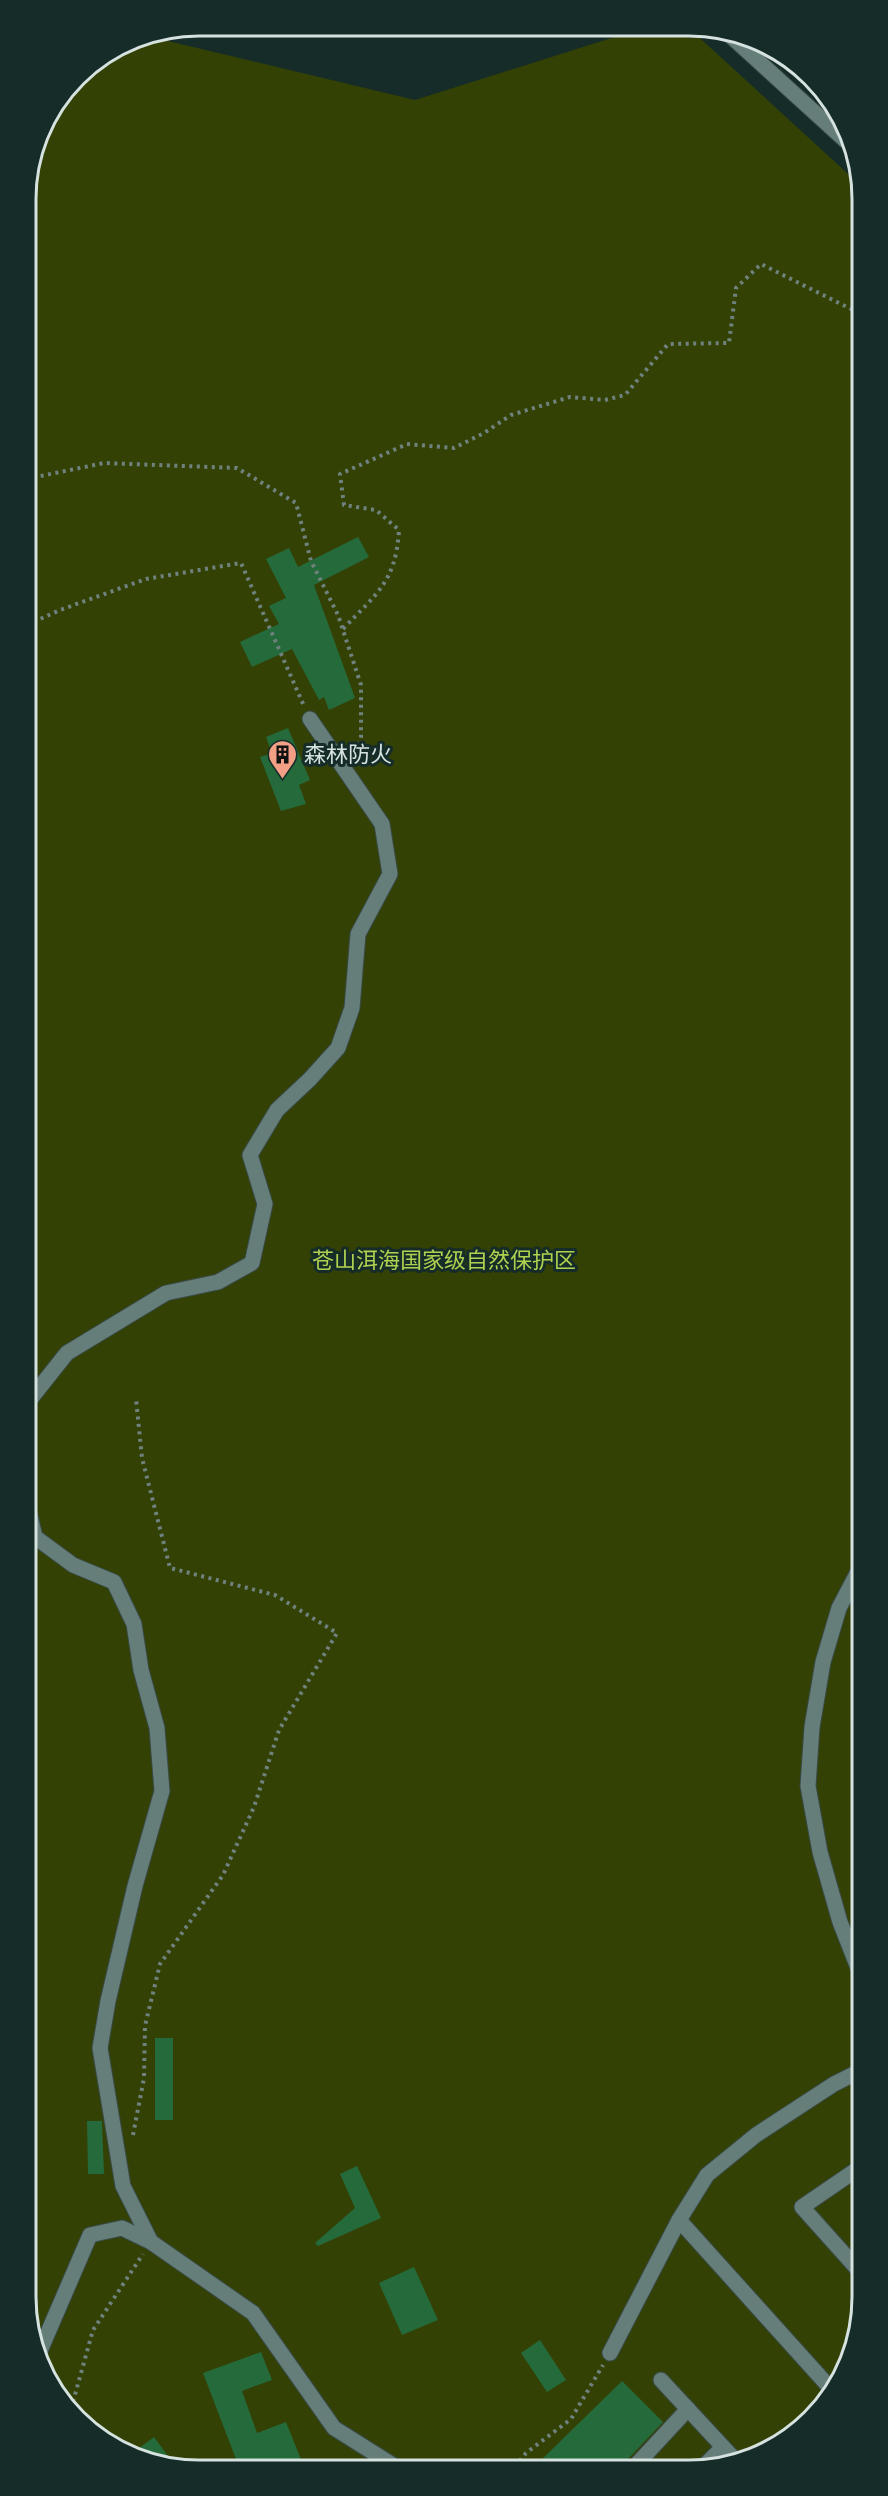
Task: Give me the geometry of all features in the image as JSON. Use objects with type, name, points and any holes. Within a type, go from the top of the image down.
[{"type":"street","points":[[740,45],[838,133]]},
{"type":"street","points":[[36,1392],[67,1353],[166,1293],[218,1282],[252,1263],[265,1204],[250,1155],[277,1110],[338,1048],[352,1008],[358,934],[390,874],[382,824],[310,719]]},
{"type":"street","points":[[36,1537],[73,1565],[114,1582],[134,1624],[141,1670],[157,1728],[162,1791],[135,1886],[108,2001],[100,2048],[123,2186],[152,2242]]},
{"type":"street","points":[[852,1583],[839,1608],[823,1662],[812,1727],[808,1786],[819,1852],[840,1922],[852,1953]]},
{"type":"street","points":[[610,2353],[679,2220],[706,2175],[756,2135],[834,2084],[852,2075]]},
{"type":"street","points":[[852,2173],[802,2208],[852,2263]]},
{"type":"street","points":[[679,2220],[826,2383]]},
{"type":"street","points":[[43,2343],[90,2235],[122,2228],[152,2242],[253,2313],[334,2428],[385,2460]]},
{"type":"street","points":[[661,2380],[729,2454]]},
{"type":"street","points":[[641,2460],[688,2409]]},
{"type":"street","points":[[712,2458],[723,2447]]},
{"type":"path","points":[[343,630],[389,580],[398,554],[399,530],[376,510],[344,505],[340,474],[407,444],[454,448],[484,433],[511,415],[570,398],[605,400],[625,395],[668,344],[729,343],[736,288],[761,264],[852,310]]},
{"type":"path","points":[[36,477],[104,463],[237,468],[296,503],[311,561],[338,615],[361,685],[361,737],[351,777]]},
{"type":"path","points":[[36,621],[146,579],[241,563],[310,719]]},
{"type":"path","points":[[131,2142],[144,2078],[145,2026],[160,1964],[223,1875],[254,1807],[279,1730],[337,1633],[274,1595],[170,1568],[142,1458],[136,1399]]},
{"type":"path","points":[[74,2400],[93,2330],[152,2242]]},
{"type":"path","points":[[520,2460],[526,2453],[571,2419],[610,2353]]},
{"type":"green space","name":"苍山洱海国家级自然保护区","points":[[618,36],[698,36],[850,176],[852,189],[852,2307],[849,2329],[840,2359],[812,2404],[796,2420],[751,2448],[721,2457],[699,2460],[189,2460],[167,2457],[127,2443],[109,2432],[92,2420],[70,2396],[48,2359],[39,2329],[36,2307],[37,178],[53,127],[76,92],[100,70],[118,58],[137,48],[164,40],[415,100]]},
{"type":"building","points":[[358,537],[369,557],[314,585],[355,698],[329,710],[324,697],[319,700],[292,649],[252,667],[240,642],[279,624],[269,606],[286,598],[266,559],[289,548],[298,567]]},
{"type":"building","name":"森林防火","points":[[288,728],[310,780],[299,785],[306,804],[281,811],[260,757],[272,753],[266,737]]},
{"type":"building","points":[[155,2038],[173,2038],[173,2120],[155,2120]]},
{"type":"building","points":[[87,2121],[102,2121],[104,2174],[88,2174]]},
{"type":"building","points":[[357,2166],[381,2218],[318,2246],[315,2243],[355,2208],[340,2174]]},
{"type":"building","points":[[414,2267],[438,2320],[402,2335],[379,2283]]},
{"type":"building","points":[[540,2340],[566,2380],[547,2392],[521,2353]]},
{"type":"building","points":[[261,2352],[272,2380],[242,2391],[257,2433],[286,2422],[301,2460],[236,2460],[203,2373]]},
{"type":"building","points":[[622,2381],[663,2422],[627,2460],[541,2460]]},
{"type":"building","points":[[154,2437],[169,2457],[147,2451],[139,2448]]},
{"type":"place","name":"森林防火","points":[[283,780]]}]
